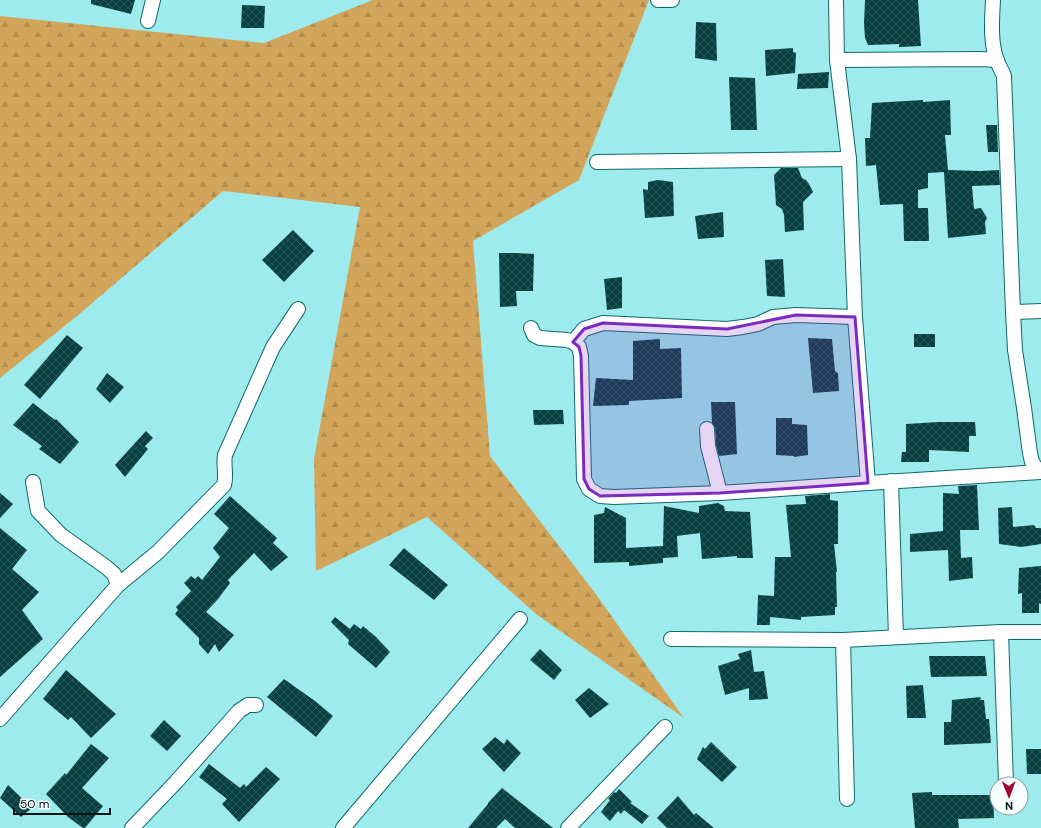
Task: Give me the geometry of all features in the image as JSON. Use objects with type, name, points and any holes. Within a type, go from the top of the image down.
[{"type":"street","points":[[148,21],[153,0]]},
{"type":"street","points":[[658,0],[672,0]]},
{"type":"street","points":[[836,0],[837,60],[849,159],[855,317],[868,483]]},
{"type":"street","points":[[993,0],[992,33],[994,50],[1004,76],[1015,350],[1030,453],[1032,462],[1040,472]]},
{"type":"street","points":[[837,60],[980,58],[997,60]]},
{"type":"street","points":[[597,162],[849,159]]},
{"type":"street","points":[[0,719],[118,585],[158,552],[224,485],[226,479],[224,461],[225,455],[273,346],[298,309]]},
{"type":"street","points":[[1013,312],[1041,311]]},
{"type":"street","points":[[573,342],[584,329],[603,323],[727,329],[758,324],[773,317],[796,315],[855,317]]},
{"type":"street","points":[[531,328],[534,335],[540,338],[567,340],[573,342],[579,347],[581,356],[584,479],[589,489],[600,496],[614,497],[720,493],[1040,472]]},
{"type":"street","points":[[707,428],[708,446],[720,493]]},
{"type":"street","points":[[891,481],[896,637]]},
{"type":"street","points":[[33,482],[38,511],[61,534],[114,574],[118,585]]},
{"type":"street","points":[[343,828],[520,619]]},
{"type":"street","points":[[1001,632],[1006,776]]},
{"type":"street","points":[[671,639],[843,640],[1001,632],[1041,632]]},
{"type":"street","points":[[843,640],[847,799]]},
{"type":"street","points":[[132,828],[176,782],[239,711],[248,705],[256,705]]},
{"type":"street","points":[[568,828],[666,727]]},
{"type":"highlighted area","points":[[796,315],[855,317],[868,483],[720,493],[600,496],[589,489],[584,479],[581,356],[579,347],[573,342],[584,329],[603,323],[727,329]]},
{"type":"green space","points":[[373,0],[649,0],[579,180],[473,241],[490,456],[595,593],[684,718],[536,614],[427,517],[316,571],[314,459],[360,207],[223,191],[77,316],[0,378],[0,16],[264,43]]},
{"type":"building","points":[[91,0],[135,0],[131,14],[91,4]]},
{"type":"building","points":[[865,0],[918,0],[921,46],[899,47],[899,44],[868,45],[865,38],[864,24]]},
{"type":"building","points":[[242,5],[265,6],[264,28],[241,28]]},
{"type":"building","points":[[696,22],[716,23],[717,61],[695,58]]},
{"type":"building","points":[[793,48],[793,52],[796,53],[795,73],[766,76],[765,50]]},
{"type":"building","points":[[829,72],[828,88],[797,89],[798,74]]},
{"type":"building","points":[[729,77],[755,78],[757,130],[731,130]]},
{"type":"building","points":[[923,100],[923,102],[950,100],[951,135],[945,135],[948,170],[999,170],[1000,185],[972,186],[974,209],[981,208],[987,218],[985,222],[986,234],[948,238],[944,172],[928,173],[928,188],[918,190],[918,208],[928,208],[929,241],[904,241],[903,204],[880,205],[876,165],[866,166],[865,138],[870,138],[872,103]]},
{"type":"building","points":[[986,125],[997,125],[998,152],[988,152]]},
{"type":"building","points":[[781,168],[798,168],[802,178],[806,180],[813,192],[803,202],[804,230],[785,232],[784,215],[782,209],[776,205],[774,175]]},
{"type":"building","points":[[658,180],[673,182],[674,216],[645,218],[643,189],[648,190],[648,182]]},
{"type":"building","points":[[723,212],[724,237],[698,239],[695,216]]},
{"type":"building","points":[[293,230],[314,251],[284,282],[262,260]]},
{"type":"building","points":[[499,253],[534,254],[533,291],[516,291],[517,306],[500,307]]},
{"type":"building","points":[[783,259],[785,297],[767,296],[765,260]]},
{"type":"building","points":[[622,277],[622,308],[607,310],[604,279]]},
{"type":"building","points":[[914,334],[935,334],[935,347],[914,347]]},
{"type":"building","points":[[67,335],[83,348],[40,399],[24,385]]},
{"type":"building","points":[[808,338],[832,339],[835,371],[838,373],[839,391],[813,393]]},
{"type":"building","points":[[660,339],[660,349],[681,348],[682,398],[629,401],[629,405],[593,406],[596,378],[633,380],[633,341]]},
{"type":"building","points":[[107,373],[124,387],[110,403],[96,389]]},
{"type":"building","points":[[711,402],[735,402],[737,454],[719,456],[716,445],[715,428],[712,423]]},
{"type":"building","points":[[33,403],[55,420],[56,419],[79,442],[60,464],[39,449],[42,446],[13,425]]},
{"type":"building","points":[[533,410],[563,410],[564,424],[534,425]]},
{"type":"building","points":[[776,418],[792,418],[792,424],[807,425],[808,455],[794,457],[776,455]]},
{"type":"building","points":[[975,422],[976,436],[969,436],[969,452],[929,450],[929,462],[901,462],[902,452],[906,452],[906,424]]},
{"type":"building","points":[[146,431],[153,438],[145,446],[148,449],[125,477],[115,465]]},
{"type":"building","points":[[977,485],[979,530],[960,530],[961,558],[972,557],[973,578],[949,581],[948,550],[910,552],[910,534],[943,531],[943,493],[959,494],[958,486]]},
{"type":"building","points":[[0,493],[13,504],[0,518]]},
{"type":"building","points":[[830,494],[830,500],[838,501],[838,544],[834,544],[837,572],[837,607],[835,607],[835,615],[801,617],[801,620],[770,617],[770,625],[757,625],[758,595],[774,596],[775,557],[791,557],[786,505],[806,504],[805,496]]},
{"type":"building","points":[[230,496],[277,538],[273,543],[288,557],[271,571],[254,553],[228,580],[230,583],[206,612],[234,635],[219,652],[215,644],[208,654],[199,644],[199,638],[175,614],[178,610],[176,607],[191,591],[184,583],[191,576],[195,579],[198,576],[202,580],[220,557],[213,548],[229,528],[214,514]]},
{"type":"building","points":[[718,503],[724,506],[725,511],[750,512],[753,558],[737,558],[737,556],[702,559],[700,533],[677,536],[678,557],[663,558],[663,563],[629,566],[629,562],[594,563],[594,515],[604,513],[605,507],[626,518],[626,548],[663,546],[664,506],[699,513],[699,506]]},
{"type":"building","points":[[1012,507],[1013,527],[1034,525],[1036,528],[1041,528],[1041,544],[1021,547],[999,544],[998,508]]},
{"type":"building","points":[[0,528],[27,550],[12,569],[39,592],[22,610],[43,639],[0,677]]},
{"type":"building","points":[[404,548],[448,585],[434,600],[389,565]]},
{"type":"building","points":[[1041,566],[1041,604],[1039,603],[1039,613],[1022,613],[1022,593],[1018,594],[1019,568]]},
{"type":"building","points":[[335,617],[350,629],[354,624],[361,629],[363,626],[390,652],[376,668],[348,644],[349,640],[331,622]]},
{"type":"building","points":[[540,649],[562,670],[554,680],[530,660]]},
{"type":"building","points":[[751,650],[754,672],[764,671],[768,699],[749,700],[749,688],[725,695],[718,666],[740,659],[738,654]]},
{"type":"building","points":[[929,656],[985,656],[987,676],[931,677]]},
{"type":"building","points":[[66,670],[116,714],[91,738],[71,717],[68,720],[43,699]]},
{"type":"building","points":[[284,679],[333,716],[316,737],[267,697]]},
{"type":"building","points":[[923,685],[926,718],[907,718],[906,686]]},
{"type":"building","points":[[589,688],[609,704],[590,718],[575,700]]},
{"type":"building","points":[[980,697],[981,700],[984,700],[986,719],[989,719],[991,743],[944,745],[944,722],[951,722],[952,700]]},
{"type":"building","points":[[164,720],[181,736],[167,751],[150,736]]},
{"type":"building","points":[[495,737],[504,744],[507,739],[521,753],[504,772],[482,749]]},
{"type":"building","points":[[711,742],[737,767],[722,782],[697,759],[703,747],[705,749]]},
{"type":"building","points":[[91,744],[109,758],[82,788],[103,806],[85,828],[83,828],[68,817],[46,794],[65,773],[66,775]]},
{"type":"building","points":[[1026,749],[1041,749],[1041,774],[1027,774]]},
{"type":"building","points":[[209,764],[240,788],[244,784],[246,787],[266,767],[280,779],[239,822],[222,804],[227,799],[199,777]]},
{"type":"building","points":[[8,785],[32,808],[21,817],[0,798]]},
{"type":"building","points":[[502,788],[553,828],[515,828],[505,819],[496,828],[468,828]]},
{"type":"building","points":[[619,789],[632,802],[630,803],[649,816],[642,824],[624,810],[621,814],[618,811],[610,821],[601,812],[610,800],[608,799]]},
{"type":"building","points":[[932,792],[932,795],[989,795],[989,816],[994,816],[994,818],[958,819],[959,828],[915,828],[912,793]]},
{"type":"building","points":[[678,796],[694,815],[696,813],[714,828],[667,828],[657,818]]}]
